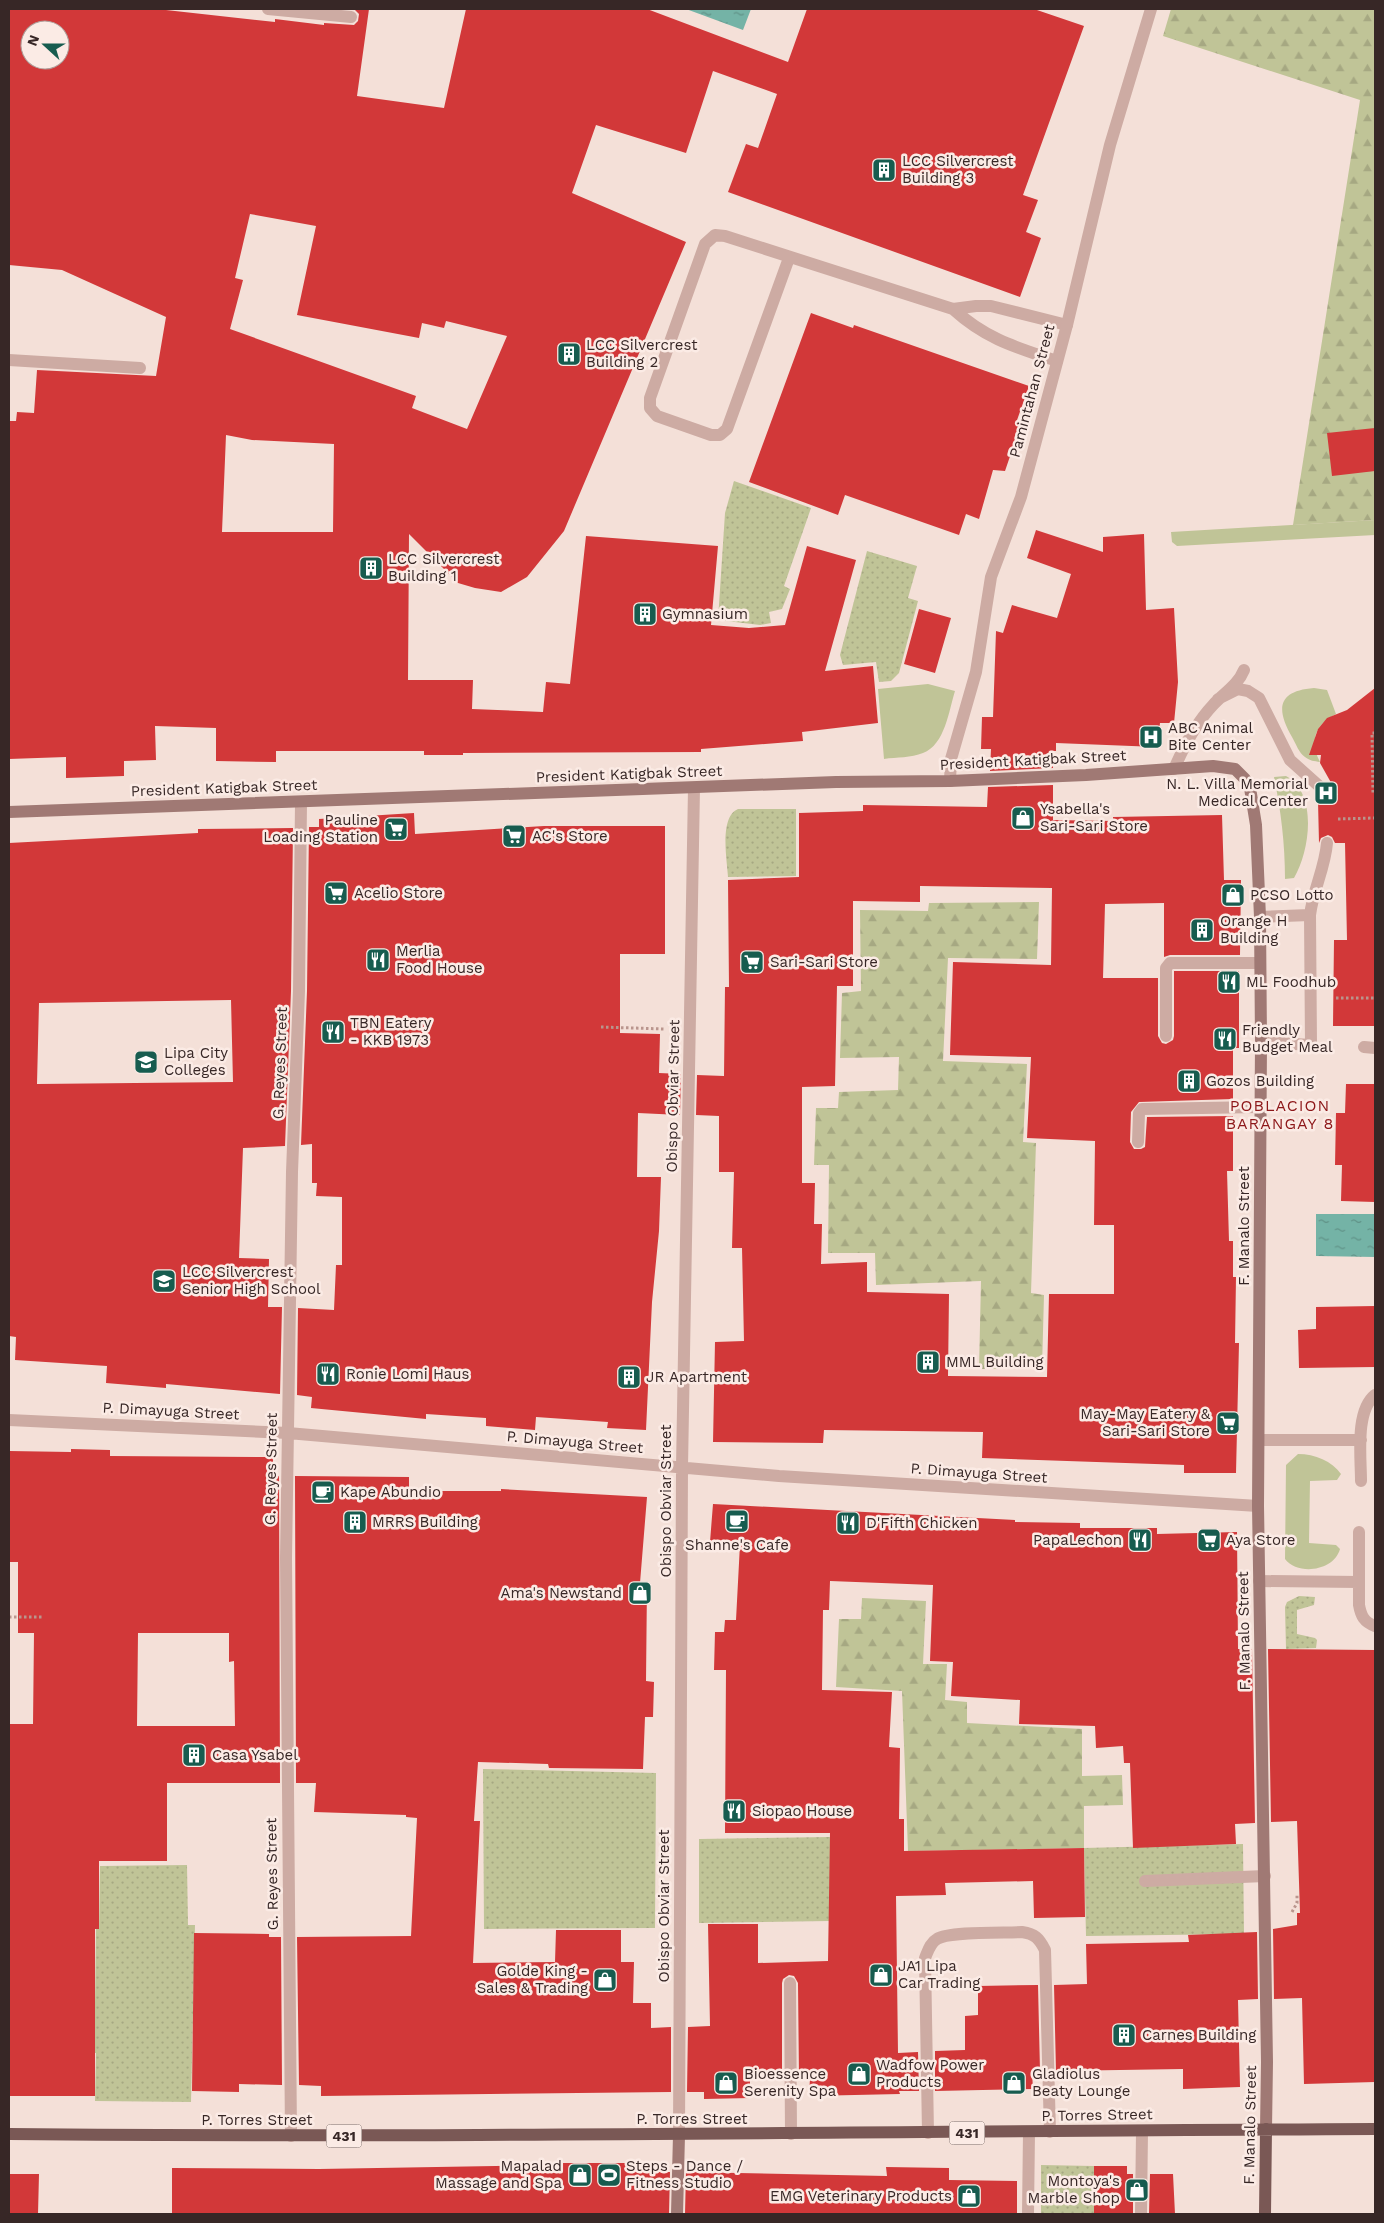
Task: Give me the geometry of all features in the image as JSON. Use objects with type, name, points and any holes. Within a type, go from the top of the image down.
[{"type":"main road","name":"F. Manalo Street","points":[[1266,2129],[1266,2214]]},
{"type":"main road","name":"P. Torres Street","points":[[9,2134],[291,2136],[679,2135],[1375,2129]]},
{"type":"street","points":[[268,9],[351,17]]},
{"type":"street","name":"Pamintahan Street","points":[[950,782],[951,758],[976,672],[991,576],[1021,497],[1067,325],[1110,145],[1151,9]]},
{"type":"street","points":[[789,258],[727,429],[720,435],[711,435],[657,416],[650,408],[650,398],[705,244],[715,235],[725,236],[953,309],[991,306],[1067,325]]},
{"type":"street","points":[[953,309],[970,325],[994,339],[1057,361]]},
{"type":"street","points":[[9,360],[140,368]]},
{"type":"street","points":[[1174,769],[1185,744],[1218,699],[1241,678],[1244,670],[1250,687],[1259,698],[1290,760],[1319,786],[1325,796]]},
{"type":"street","points":[[1218,699],[1238,689],[1248,691],[1259,698]]},
{"type":"street","name":"President Katigbak Street","points":[[9,812],[836,782],[950,782],[1225,766],[1235,769],[1245,779]]},
{"type":"street","name":"F. Manalo Street","points":[[1245,779],[1254,802],[1260,917],[1258,1506],[1265,1876],[1266,2129]]},
{"type":"street","name":"Obispo Obviar Street","points":[[677,2214],[682,1467],[694,788]]},
{"type":"street","name":"G. Reyes Street","points":[[291,2136],[286,1568],[292,1172],[299,991],[300,802]]},
{"type":"street","points":[[1261,1042],[1311,1045],[1310,915],[1312,900],[1326,858],[1327,843]]},
{"type":"street","points":[[1260,917],[1310,915]]},
{"type":"street","points":[[1166,1036],[1166,968],[1170,963],[1260,963]]},
{"type":"street","points":[[1138,1142],[1139,1114],[1142,1109],[1260,1107]]},
{"type":"street","points":[[1361,1481],[1361,1440],[1364,1410],[1375,1395]]},
{"type":"street","name":"P. Dimayuga Street","points":[[9,1420],[288,1433],[799,1477],[1258,1506]]},
{"type":"street","points":[[1259,1440],[1361,1440]]},
{"type":"street","points":[[1360,1532],[1359,1605],[1362,1617],[1375,1626]]},
{"type":"street","points":[[1259,1582],[1359,1582]]},
{"type":"street","points":[[1146,1881],[1265,1876]]},
{"type":"street","points":[[928,2133],[925,1958],[929,1947],[938,1938],[950,1935],[1022,1932],[1033,1934],[1045,1950],[1050,2132]]},
{"type":"street","points":[[790,1983],[791,2134]]},
{"type":"street","points":[[1142,2131],[1142,2214]]},
{"type":"street","points":[[1028,2214],[1029,2132]]},
{"type":"path","points":[[1375,733],[1372,733],[1373,794],[1375,794]]},
{"type":"path","points":[[1335,819],[1375,818]]},
{"type":"path","points":[[1311,998],[1375,998]]},
{"type":"path","points":[[601,1027],[690,1029]]},
{"type":"path","points":[[9,1616],[43,1617]]},
{"type":"path","points":[[1290,1917],[1297,1903],[1297,1894]]},
{"type":"green space","points":[[1171,9],[1375,9],[1375,520],[1293,525],[1360,100],[1163,36]]},
{"type":"green space","points":[[734,481],[811,508],[784,586],[790,589],[782,609],[769,612],[771,623],[760,625],[718,620],[725,513]]},
{"type":"green space","points":[[1375,520],[1375,535],[1177,546],[1172,542],[1171,532]]},
{"type":"green space","points":[[867,551],[917,566],[908,598],[918,601],[899,673],[891,681],[879,682],[876,662],[843,665],[840,655]]},
{"type":"green space","points":[[928,684],[955,691],[941,735],[930,749],[923,753],[909,757],[884,759],[878,689]]},
{"type":"green space","points":[[1314,688],[1327,690],[1336,714],[1323,723],[1316,734],[1315,747],[1320,762],[1312,761],[1301,753],[1283,718],[1282,710],[1283,703],[1287,697],[1302,690]]},
{"type":"green space","points":[[1286,776],[1296,784],[1303,795],[1308,823],[1307,838],[1300,867],[1294,878],[1285,879],[1282,828],[1274,777]]},
{"type":"green space","points":[[738,809],[796,809],[796,876],[728,877],[726,830],[732,814]]},
{"type":"green space","points":[[1039,902],[1037,959],[948,958],[943,1061],[1027,1064],[1023,1142],[1036,1143],[1031,1293],[1044,1295],[1042,1368],[979,1369],[981,1281],[876,1285],[875,1253],[828,1253],[829,1165],[814,1165],[816,1108],[838,1108],[839,1092],[898,1090],[899,1057],[840,1058],[842,993],[861,991],[860,910],[928,911],[929,903]]},
{"type":"green space","points":[[1298,1454],[1311,1455],[1322,1459],[1333,1465],[1341,1474],[1337,1480],[1310,1481],[1309,1543],[1336,1545],[1340,1549],[1331,1562],[1315,1569],[1298,1568],[1285,1559],[1286,1465]]},
{"type":"green space","points":[[1299,1596],[1315,1597],[1314,1605],[1297,1610],[1297,1634],[1315,1638],[1317,1640],[1316,1648],[1286,1649],[1285,1607],[1287,1602]]},
{"type":"green space","points":[[862,1598],[926,1601],[923,1664],[947,1664],[945,1700],[967,1702],[967,1723],[1082,1729],[1082,1776],[1122,1775],[1123,1805],[1084,1806],[1084,1848],[908,1851],[902,1691],[836,1687],[839,1619],[861,1619]]},
{"type":"green space","points":[[483,1769],[656,1773],[655,1928],[484,1929]]},
{"type":"green space","points":[[830,1837],[830,1921],[699,1923],[699,1839]]},
{"type":"green space","points":[[1243,1844],[1244,1934],[1086,1936],[1084,1848]]},
{"type":"green space","points":[[187,1865],[188,1925],[195,1925],[191,2102],[95,2101],[96,2053],[90,2053],[76,2004],[95,2003],[96,1929],[99,1929],[100,1866]]},
{"type":"green space","points":[[1041,2165],[1094,2166],[1094,2214],[1041,2214]]},
{"type":"water","points":[[686,9],[751,9],[743,30]]},
{"type":"water","points":[[1316,1214],[1375,1214],[1375,1257],[1316,1256]]},
{"type":"building","points":[[9,9],[157,9],[275,22],[275,19],[324,25],[324,23],[354,25],[358,21],[359,14],[355,10],[350,9],[369,9],[357,96],[444,108],[466,9],[647,9],[788,62],[807,9],[1034,9],[1084,26],[1023,195],[1038,200],[1026,232],[1041,238],[1020,297],[728,192],[746,144],[758,148],[777,94],[713,71],[686,153],[596,125],[572,193],[686,242],[564,531],[527,577],[501,592],[458,583],[409,534],[408,680],[473,680],[472,709],[543,712],[546,682],[570,684],[586,536],[718,546],[711,625],[749,628],[785,625],[807,546],[856,560],[825,671],[873,666],[878,723],[802,732],[803,741],[701,749],[701,752],[463,753],[463,755],[424,755],[424,751],[276,751],[276,762],[216,761],[216,728],[155,726],[156,760],[124,761],[124,776],[66,778],[66,757],[9,759],[9,421],[16,421],[17,412],[34,413],[37,370],[156,376],[166,317],[62,270],[9,265]],"holes":[[[250,214],[316,226],[297,315],[419,338],[422,323],[444,328],[446,321],[507,336],[467,429],[412,408],[416,396],[230,329],[243,280],[235,278]],[[226,435],[252,440],[334,444],[333,532],[222,532]]]},
{"type":"building","points":[[811,313],[853,328],[854,325],[1029,386],[1016,423],[1021,424],[1005,471],[993,470],[979,519],[966,514],[959,535],[845,495],[838,515],[749,482]]},
{"type":"building","points":[[1375,428],[1375,471],[1332,476],[1327,433]]},
{"type":"building","points":[[1036,530],[1103,552],[1103,537],[1144,534],[1146,610],[1174,608],[1178,682],[1174,723],[1160,723],[1157,747],[1056,743],[1056,751],[1053,751],[1053,768],[990,771],[991,749],[981,749],[982,717],[993,717],[996,631],[1003,633],[1012,605],[1057,618],[1071,574],[1027,558]]},
{"type":"building","points":[[919,609],[951,618],[935,673],[904,664]]},
{"type":"building","points":[[1375,688],[1375,1026],[1333,1026],[1334,940],[1347,940],[1345,843],[1335,843],[1332,837],[1328,835],[1321,838],[1319,843],[1318,801],[1329,803],[1333,795],[1338,795],[1320,763],[1321,755],[1309,755],[1318,729],[1327,718],[1347,710]]},
{"type":"building","points":[[1053,785],[1053,820],[1113,821],[1113,817],[1222,815],[1224,880],[1241,880],[1240,955],[1170,955],[1164,957],[1164,903],[1105,904],[1103,978],[1158,978],[1158,1036],[1162,1043],[1166,1044],[1173,1040],[1174,1036],[1174,971],[1239,971],[1239,1048],[1233,1048],[1233,1099],[1139,1102],[1131,1112],[1130,1142],[1134,1149],[1145,1147],[1147,1117],[1233,1116],[1233,1171],[1227,1171],[1229,1241],[1233,1241],[1233,1277],[1236,1277],[1235,1343],[1239,1343],[1236,1473],[1184,1473],[1184,1465],[982,1458],[983,1432],[824,1430],[823,1443],[713,1442],[715,1342],[744,1341],[742,1248],[732,1248],[734,1172],[719,1172],[719,1116],[696,1115],[697,1075],[724,1076],[725,987],[729,987],[728,880],[799,877],[799,813],[863,811],[863,805],[987,807],[988,787]],"holes":[[[920,886],[1052,888],[1051,965],[953,962],[950,1055],[1031,1057],[1027,1138],[1095,1141],[1094,1225],[1114,1225],[1114,1294],[1049,1294],[1047,1377],[948,1376],[949,1294],[867,1292],[867,1262],[821,1264],[822,1224],[814,1224],[815,1183],[802,1183],[802,1087],[835,1086],[837,986],[853,986],[853,901],[920,902]]]},
{"type":"building","points":[[414,813],[415,834],[544,826],[665,826],[665,954],[620,954],[620,1033],[660,1034],[659,1073],[681,1074],[680,1115],[638,1113],[637,1177],[661,1177],[659,1231],[652,1302],[646,1430],[607,1428],[608,1422],[536,1417],[535,1430],[486,1426],[486,1418],[426,1414],[426,1419],[311,1408],[312,1397],[297,1395],[298,1308],[334,1310],[336,1265],[342,1265],[342,1197],[316,1196],[317,1183],[312,1183],[312,1144],[301,1145],[307,991],[309,827],[319,827],[319,819]]},
{"type":"building","points":[[293,828],[291,991],[285,1146],[243,1148],[239,1258],[269,1259],[268,1307],[282,1307],[280,1394],[166,1384],[166,1388],[106,1383],[107,1366],[15,1360],[16,1337],[9,1336],[9,843],[198,833],[198,829]],"holes":[[[231,1000],[233,1082],[37,1084],[39,1003]]]},
{"type":"building","points":[[1346,1084],[1375,1084],[1375,1202],[1341,1201],[1342,1165],[1335,1165],[1336,1113],[1345,1113]]},
{"type":"building","points":[[1375,1306],[1375,1367],[1299,1368],[1298,1330],[1316,1329],[1316,1307]]},
{"type":"building","points":[[71,1449],[110,1450],[110,1456],[273,1457],[273,1475],[279,1476],[280,1783],[167,1783],[167,1861],[99,1861],[99,1929],[95,1929],[95,2096],[9,2096],[9,1724],[33,1724],[34,1633],[18,1633],[18,1562],[9,1562],[9,1451],[71,1452]],"holes":[[[138,1633],[229,1633],[229,1662],[234,1661],[235,1726],[137,1726]]]},
{"type":"building","points":[[295,1476],[409,1477],[409,1491],[501,1491],[501,1489],[647,1497],[640,1583],[647,1583],[646,1681],[654,1682],[653,1717],[645,1717],[643,1769],[549,1768],[548,1764],[478,1762],[474,1821],[480,1821],[473,1963],[555,1962],[556,1930],[621,1930],[621,1962],[634,1962],[633,2003],[651,2003],[651,2028],[671,2027],[671,2092],[321,2096],[321,2086],[299,2085],[297,1937],[411,1936],[417,1818],[406,1817],[406,1815],[314,1812],[316,1783],[296,1783]]},
{"type":"building","points":[[713,1504],[1015,1520],[1015,1522],[1080,1523],[1080,1528],[1157,1528],[1157,1534],[1237,1532],[1238,1649],[1252,1649],[1255,1823],[1235,1824],[1236,1844],[1133,1848],[1130,1763],[1124,1763],[1123,1746],[1096,1748],[1095,1726],[1019,1724],[1020,1700],[951,1696],[953,1662],[930,1661],[933,1585],[830,1581],[829,1610],[823,1610],[822,1690],[892,1692],[889,1747],[900,1748],[899,1819],[904,1819],[904,1851],[1084,1848],[1085,1917],[1034,1918],[1033,1881],[945,1883],[946,1895],[896,1896],[898,2053],[918,2052],[919,2091],[899,2091],[900,2094],[809,2096],[810,2078],[799,2078],[798,1983],[794,1976],[789,1975],[783,1979],[782,1983],[782,2078],[750,2078],[750,2098],[704,2099],[704,2092],[687,2092],[688,2027],[710,2026],[708,1924],[758,1924],[758,1963],[828,1961],[830,1833],[725,1833],[726,1670],[714,1670],[715,1632],[724,1632],[725,1620],[736,1620],[740,1544],[710,1542]]},
{"type":"building","points":[[1268,1649],[1375,1650],[1375,2082],[1304,2084],[1302,1998],[1274,1999],[1273,1929],[1297,1925],[1297,1913],[1300,1913],[1297,1821],[1271,1822]]},
{"type":"building","points":[[1257,1932],[1258,1999],[1238,2000],[1240,2087],[1183,2089],[1183,2069],[1056,2071],[1054,1985],[1087,1984],[1086,1944],[1189,1942],[1188,1935]]},
{"type":"building","points":[[194,1933],[269,1934],[269,1937],[281,1937],[282,2085],[239,2084],[239,2092],[192,2091]]},
{"type":"building","points":[[1038,1985],[1040,2071],[1032,2072],[1033,2089],[935,2091],[935,2051],[965,2050],[965,2016],[978,2015],[978,1986]]},
{"type":"building","points":[[557,2163],[653,2163],[653,2172],[670,2172],[669,2214],[172,2214],[172,2168],[319,2169],[557,2165]]},
{"type":"building","points":[[1094,2166],[1127,2166],[1127,2174],[1133,2174],[1133,2214],[1094,2214]]},
{"type":"building","points":[[886,2167],[949,2168],[949,2180],[1017,2181],[1017,2214],[685,2214],[686,2172],[887,2176]]},
{"type":"building","points":[[9,2174],[39,2174],[38,2214],[9,2214]]},
{"type":"building","points":[[1150,2174],[1173,2174],[1175,2214],[1149,2214]]},
{"type":"place","name":"LCC Silvercrest Building 3","points":[[884,170]]},
{"type":"place","name":"LCC Silvercrest Building 2","points":[[569,354]]},
{"type":"place","name":"LCC Silvercrest Building 1","points":[[371,568]]},
{"type":"place","name":"Gymnasium","points":[[645,614]]},
{"type":"place","name":"ABC Animal Bite Center","points":[[1151,737]]},
{"type":"place","name":"N. L. Villa Memorial Medical Center","points":[[1326,793]]},
{"type":"place","name":"Ysabella's Sari-Sari Store","points":[[1023,818]]},
{"type":"place","name":"Pauline Loading Station","points":[[396,829]]},
{"type":"place","name":"AC's Store","points":[[514,836]]},
{"type":"place","name":"Acelio Store","points":[[336,893]]},
{"type":"place","name":"PCSO Lotto","points":[[1233,895]]},
{"type":"place","name":"Orange H Building","points":[[1202,930]]},
{"type":"place","name":"Merlia Food House","points":[[378,960]]},
{"type":"place","name":"Sari-Sari Store","points":[[752,962]]},
{"type":"place","name":"ML Foodhub","points":[[1229,982]]},
{"type":"place","name":"TBN Eatery - KKB 1973","points":[[333,1032]]},
{"type":"place","name":"Friendly Budget Meal","points":[[1225,1039]]},
{"type":"place","name":"Lipa City Colleges","points":[[146,1062]]},
{"type":"place","name":"Gozos Building","points":[[1189,1081]]},
{"type":"place","name":"LCC Silvercrest Senior High School","points":[[164,1281]]},
{"type":"place","name":"MML Building","points":[[928,1362]]},
{"type":"place","name":"Ronie Lomi Haus","points":[[328,1374]]},
{"type":"place","name":"JR Apartment","points":[[629,1377]]},
{"type":"place","name":"May-May Eatery & Sari-Sari Store","points":[[1228,1423]]},
{"type":"place","name":"Kape Abundio","points":[[323,1492]]},
{"type":"place","name":"Shanne's Cafe","points":[[737,1521]]},
{"type":"place","name":"MRRS Building","points":[[355,1522]]},
{"type":"place","name":"D'Fifth Chicken","points":[[848,1523]]},
{"type":"place","name":"PapaLechon","points":[[1140,1540]]},
{"type":"place","name":"Aya Store","points":[[1209,1540]]},
{"type":"place","name":"Ama's Newstand","points":[[640,1593]]},
{"type":"place","name":"Casa Ysabel","points":[[194,1755]]},
{"type":"place","name":"Siopao House","points":[[734,1811]]},
{"type":"place","name":"JA1 Lipa Car Trading","points":[[881,1975]]},
{"type":"place","name":"Golde King - Sales & Trading","points":[[605,1980]]},
{"type":"place","name":"Carnes Building","points":[[1124,2035]]},
{"type":"place","name":"Wadfow Power Products","points":[[859,2074]]},
{"type":"place","name":"Bioessence Serenity Spa","points":[[726,2083]]},
{"type":"place","name":"Gladiolus Beaty Lounge","points":[[1014,2083]]},
{"type":"place","name":"Mapalad Massage and Spa","points":[[580,2175]]},
{"type":"place","name":"Steps - Dance / Fitness Studio","points":[[609,2175]]},
{"type":"place","name":"Montoya's Marble Shop","points":[[1137,2190]]},
{"type":"place","name":"EMG Veterinary Products","points":[[969,2196]]},
{"type":"district","name":"POBLACION BARANGAY 8","points":[[1280,1114]]}]
